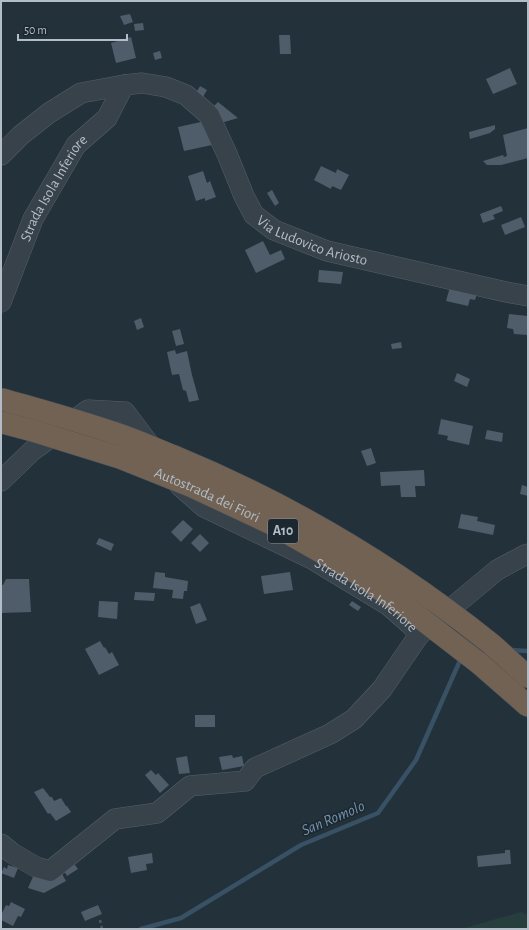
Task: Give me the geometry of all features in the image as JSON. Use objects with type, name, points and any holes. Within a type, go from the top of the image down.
[{"type":"highway","name":"Autostrada dei Fiori","points":[[1,399],[61,416],[134,440],[213,472],[295,513],[368,555],[428,596],[490,643],[528,677]]},
{"type":"highway","name":"Autostrada dei Fiori","points":[[1,422],[121,458],[191,486],[270,523],[349,568],[410,610],[480,664],[528,706]]},
{"type":"street","name":"Via Ludovico Ariosto","points":[[1,156],[26,130],[49,113],[81,93],[142,82],[166,87],[186,95],[209,115],[244,196],[254,215],[274,230],[327,251],[528,296]]},
{"type":"street","name":"Strada Isola Inferiore","points":[[1,302],[33,219],[76,145],[107,118],[124,85]]},
{"type":"street","name":"Strada Isola Inferiore","points":[[1,481],[32,451],[88,410],[124,412],[180,486],[204,507],[312,559],[388,606],[411,625],[419,634],[382,689],[354,719],[330,734],[256,768],[245,781],[190,786],[157,813],[115,819],[50,871],[36,867],[12,853],[1,844]]},
{"type":"street","points":[[419,634],[497,570],[525,554],[528,554]]},
{"type":"path","points":[[100,920],[102,929]]},
{"type":"green space","points":[[521,912],[528,915],[528,929],[461,929]]},
{"type":"building","points":[[130,14],[133,22],[124,25],[120,16]]},
{"type":"building","points":[[143,23],[144,30],[135,31],[134,24]]},
{"type":"building","points":[[279,35],[290,35],[291,54],[280,54]]},
{"type":"building","points":[[131,37],[136,58],[116,63],[111,43]]},
{"type":"building","points":[[160,51],[162,58],[155,60],[153,53]]},
{"type":"building","points":[[510,68],[517,84],[493,94],[486,79]]},
{"type":"building","points":[[200,86],[207,90],[203,97],[196,93]]},
{"type":"building","points":[[218,102],[238,118],[221,123],[211,109]]},
{"type":"building","points":[[201,122],[212,145],[184,151],[178,127]]},
{"type":"building","points":[[495,125],[495,129],[490,133],[470,139],[469,132]]},
{"type":"building","points":[[528,128],[528,158],[501,165],[487,165],[483,161],[503,155],[504,157],[507,156],[503,135]]},
{"type":"building","points":[[321,166],[336,173],[337,169],[349,175],[341,190],[332,186],[331,189],[314,180]]},
{"type":"building","points":[[203,171],[207,183],[210,181],[216,197],[205,201],[205,198],[196,201],[188,176]]},
{"type":"building","points":[[272,190],[279,203],[275,206],[267,193]]},
{"type":"building","points":[[501,206],[503,211],[493,215],[495,219],[483,223],[480,214]]},
{"type":"building","points":[[521,217],[525,227],[505,235],[501,225]]},
{"type":"building","points":[[263,241],[270,255],[281,250],[285,259],[256,273],[245,250]]},
{"type":"building","points":[[319,270],[343,272],[341,284],[318,282]]},
{"type":"building","points":[[450,287],[477,294],[475,300],[470,299],[468,306],[446,301]]},
{"type":"building","points":[[509,314],[528,316],[528,335],[514,334],[513,329],[507,328]]},
{"type":"building","points":[[141,318],[144,327],[137,330],[134,321]]},
{"type":"building","points":[[180,329],[184,344],[176,346],[172,331]]},
{"type":"building","points":[[401,342],[402,348],[392,349],[391,344]]},
{"type":"building","points":[[175,350],[176,354],[187,351],[199,400],[189,402],[186,391],[183,390],[179,374],[172,375],[167,352]]},
{"type":"building","points":[[457,373],[470,379],[467,387],[454,381]]},
{"type":"building","points":[[441,419],[473,426],[469,445],[447,440],[448,436],[438,434]]},
{"type":"building","points":[[487,430],[503,433],[502,442],[485,439]]},
{"type":"building","points":[[371,448],[376,463],[367,466],[361,451]]},
{"type":"building","points":[[424,470],[425,486],[415,486],[416,497],[401,497],[400,485],[381,486],[380,472]]},
{"type":"building","points":[[522,485],[528,487],[528,496],[520,494]]},
{"type":"building","points":[[461,514],[478,517],[477,521],[495,525],[493,535],[458,528]]},
{"type":"building","points":[[183,520],[193,529],[181,542],[171,532]]},
{"type":"building","points":[[200,534],[209,543],[200,552],[191,543]]},
{"type":"building","points":[[99,538],[114,544],[111,551],[96,544]]},
{"type":"building","points":[[155,572],[165,573],[165,577],[188,581],[187,591],[184,591],[183,599],[172,598],[173,590],[153,588]]},
{"type":"building","points":[[290,572],[293,590],[264,594],[261,576]]},
{"type":"building","points":[[6,579],[29,579],[31,612],[1,613],[1,585],[3,585]]},
{"type":"building","points":[[135,592],[155,593],[154,601],[134,600]]},
{"type":"building","points":[[99,601],[118,602],[117,619],[98,617]]},
{"type":"building","points":[[352,601],[361,607],[358,611],[349,605]]},
{"type":"building","points":[[200,603],[207,620],[196,624],[190,607]]},
{"type":"building","points":[[100,641],[109,654],[112,652],[119,665],[99,675],[85,649]]},
{"type":"building","points":[[195,715],[215,715],[215,727],[195,727]]},
{"type":"building","points":[[232,755],[233,758],[242,756],[244,766],[222,770],[219,757]]},
{"type":"building","points":[[187,756],[190,773],[179,774],[176,758]]},
{"type":"building","points":[[151,770],[156,775],[158,773],[169,785],[160,793],[145,775]]},
{"type":"building","points":[[43,788],[54,801],[61,798],[71,812],[56,821],[50,813],[48,814],[34,792]]},
{"type":"building","points":[[505,850],[510,850],[511,864],[478,867],[477,856],[505,853]]},
{"type":"building","points":[[152,853],[153,863],[146,864],[147,870],[131,873],[128,857]]},
{"type":"building","points":[[72,861],[78,869],[67,876],[62,868]]},
{"type":"building","points":[[8,865],[18,868],[14,878],[1,873],[4,867],[7,869]]},
{"type":"building","points":[[36,870],[61,872],[66,881],[44,893],[28,888]]},
{"type":"building","points":[[11,902],[25,909],[21,917],[18,916],[13,926],[1,920],[1,915],[6,905],[9,906]]},
{"type":"building","points":[[98,905],[102,914],[85,921],[81,912]]},
{"type":"waterway","name":"San Romolo","points":[[510,650],[528,651]]},
{"type":"waterway","name":"San Romolo","points":[[141,929],[181,918],[301,845],[378,813],[416,760],[462,656]]}]
